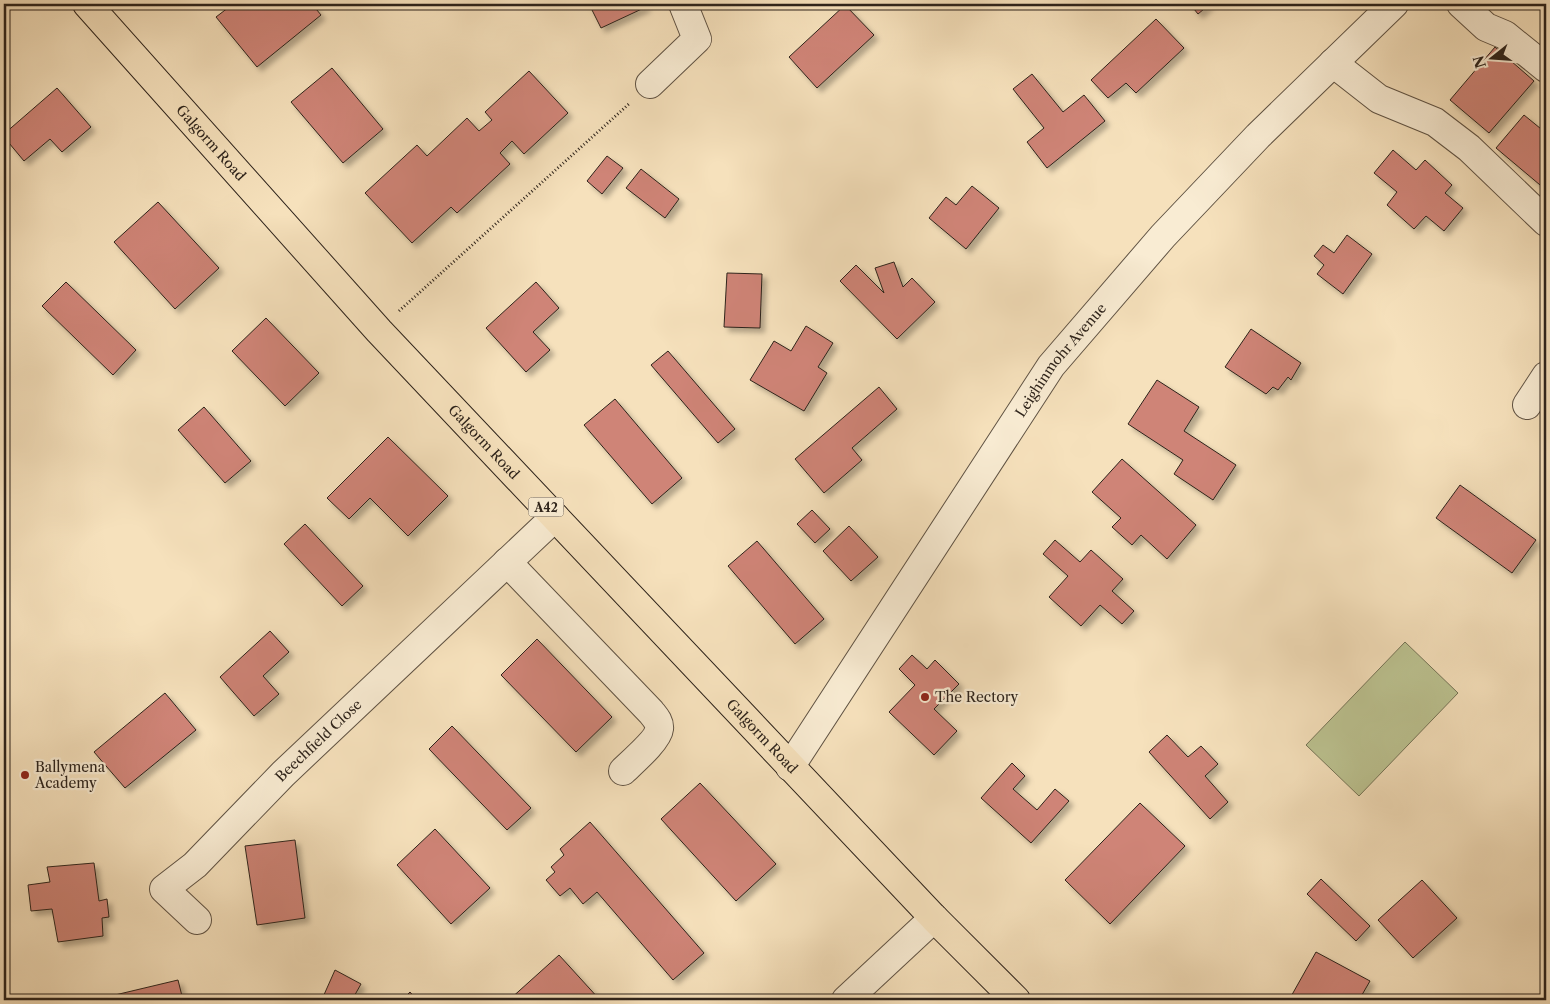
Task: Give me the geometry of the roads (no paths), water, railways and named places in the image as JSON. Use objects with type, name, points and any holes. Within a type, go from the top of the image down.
[{"type":"main road","name":"Galgorm Road","points":[[87,4],[379,331],[790,767],[1014,999]]},
{"type":"street","points":[[650,84],[697,38],[683,4]]},
{"type":"street","name":"Leighinmohr Avenue","points":[[790,767],[1052,366],[1162,236],[1258,136],[1394,4]]},
{"type":"street","points":[[1461,4],[1486,27],[1505,35],[1546,68]]},
{"type":"street","points":[[1334,63],[1379,99],[1435,122],[1469,148],[1546,222]]},
{"type":"street","points":[[1527,404],[1546,376]]},
{"type":"street","name":"Beechfield Close","points":[[197,920],[164,888],[195,865],[283,774],[555,517]]},
{"type":"street","points":[[507,562],[651,712],[658,722],[659,731],[653,740],[623,771]]},
{"type":"street","points":[[846,1000],[934,918]]},
{"type":"place","name":"The Rectory","points":[[925,697]]},
{"type":"place","name":"Ballymena Academy","points":[[25,775]]}]
